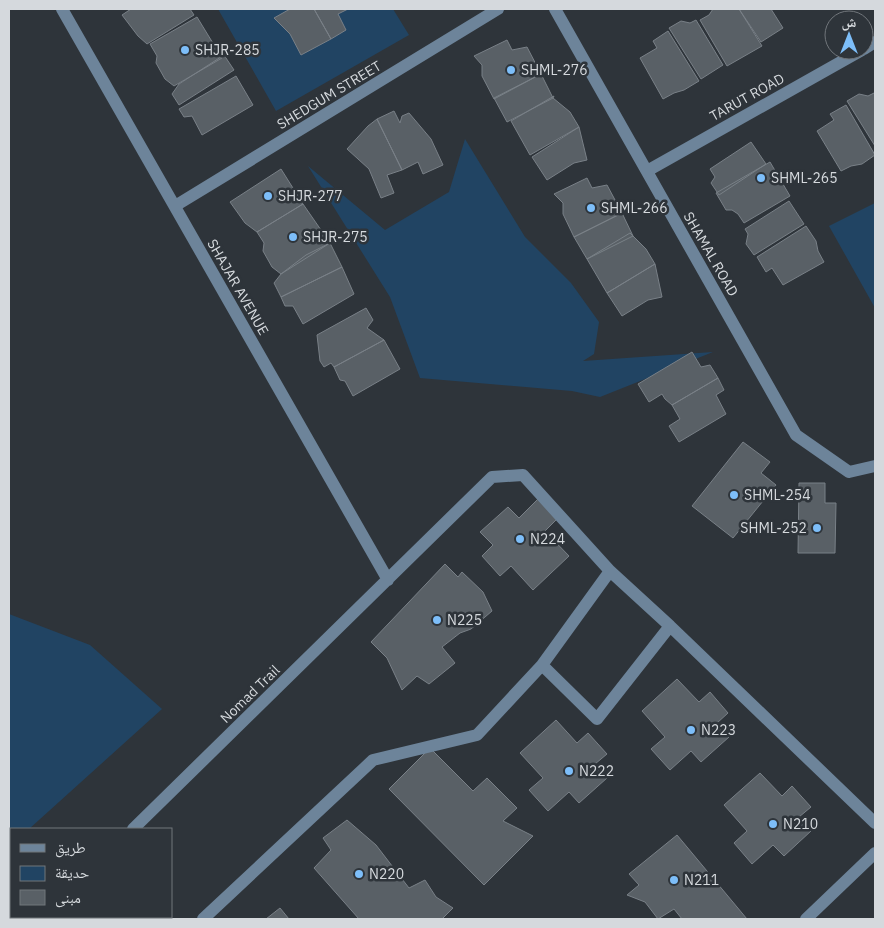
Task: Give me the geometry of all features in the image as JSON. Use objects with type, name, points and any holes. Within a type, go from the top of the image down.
[{"type":"street","name":"SHAJAR AVENUE","points":[[62,9],[388,580]]},
{"type":"street","name":"SHEDGUM STREET","points":[[175,206],[498,9]]},
{"type":"street","name":"SHAMAL ROAD","points":[[555,9],[796,435],[849,472],[875,466]]},
{"type":"street","name":"TARUT ROAD","points":[[647,171],[844,60]]},
{"type":"street","name":"Nomad Trail","points":[[134,828],[492,477],[523,475],[610,571]]},
{"type":"street","points":[[203,919],[373,760],[476,735],[542,665],[610,571],[875,823]]},
{"type":"street","points":[[542,665],[597,719],[670,626]]},
{"type":"street","points":[[806,919],[875,853]]},
{"type":"green space","points":[[218,9],[393,9],[409,35],[276,111]]},
{"type":"green space","points":[[465,139],[525,237],[571,283],[599,322],[594,354],[583,361],[713,352],[600,397],[572,391],[420,378],[390,297],[308,166],[385,230],[449,192]]},
{"type":"green space","points":[[875,203],[875,308],[829,226]]},
{"type":"green space","points":[[9,614],[90,645],[162,709],[30,828],[10,828],[9,848]]},
{"type":"building","points":[[131,9],[190,9],[194,15],[147,44],[138,36],[122,15]]},
{"type":"building","points":[[290,9],[314,9],[331,39],[301,55],[290,34],[274,18]]},
{"type":"building","points":[[314,9],[348,9],[338,14],[346,30],[331,39]]},
{"type":"building","points":[[713,9],[739,9],[762,46],[727,66],[700,20],[709,15]]},
{"type":"building","points":[[739,9],[771,9],[783,28],[761,42]]},
{"type":"building","name":"SHJR-285","points":[[197,17],[222,58],[174,86],[165,79],[156,63],[157,56],[150,44]]},
{"type":"building","points":[[696,20],[723,65],[701,79],[669,28],[681,21],[690,23]]},
{"type":"building","points":[[668,31],[699,81],[663,99],[640,58],[657,48],[653,41]]},
{"type":"building","name":"SHML-276","points":[[507,40],[512,50],[527,47],[541,74],[494,99],[482,76],[482,65],[474,56]]},
{"type":"building","points":[[224,55],[234,70],[179,105],[172,94],[179,84]]},
{"type":"building","points":[[541,74],[553,98],[507,122],[494,98]]},
{"type":"building","points":[[236,76],[253,105],[202,135],[192,116],[184,117],[179,109]]},
{"type":"building","points":[[874,93],[875,146],[847,101],[859,94],[868,96]]},
{"type":"building","points":[[554,96],[553,98],[570,112],[579,127],[530,155],[511,121]]},
{"type":"building","points":[[846,105],[875,155],[862,164],[851,166],[841,171],[817,131],[834,120],[830,114]]},
{"type":"building","points":[[394,111],[400,123],[402,116],[409,113],[431,139],[443,165],[423,174],[418,162],[402,170],[377,119]]},
{"type":"building","points":[[377,119],[402,170],[387,175],[394,193],[381,198],[369,169],[347,149]]},
{"type":"building","points":[[579,127],[587,160],[574,163],[547,180],[532,157]]},
{"type":"building","points":[[751,142],[766,164],[719,195],[711,183],[715,177],[710,169]]},
{"type":"building","name":"SHML-265","points":[[770,162],[790,196],[744,223],[738,214],[732,210],[726,210],[716,193]]},
{"type":"building","name":"SHJR-277","points":[[281,169],[303,204],[257,232],[245,223],[230,202]]},
{"type":"building","name":"SHML-266","points":[[587,178],[592,188],[607,185],[622,213],[574,237],[563,214],[563,203],[554,194]]},
{"type":"building","points":[[789,201],[804,224],[754,255],[746,244],[748,234],[745,229]]},
{"type":"building","name":"SHJR-275","points":[[303,204],[330,243],[281,274],[272,267],[263,251],[264,243],[257,232]]},
{"type":"building","points":[[622,213],[633,236],[587,259],[574,237]]},
{"type":"building","points":[[806,226],[816,241],[818,251],[824,262],[783,285],[772,268],[766,272],[757,257]]},
{"type":"building","points":[[630,233],[646,249],[655,264],[607,293],[587,259]]},
{"type":"building","points":[[330,243],[342,267],[281,297],[274,283],[281,274],[306,255]]},
{"type":"building","points":[[655,264],[662,297],[648,300],[622,316],[607,293]]},
{"type":"building","points":[[342,267],[354,294],[303,324],[293,306],[285,306],[281,297]]},
{"type":"building","points":[[366,308],[373,320],[367,328],[384,340],[334,367],[331,363],[324,367],[320,361],[317,335]]},
{"type":"building","points":[[384,340],[400,369],[353,396],[345,381],[340,380],[334,367]]},
{"type":"building","points":[[692,352],[701,367],[710,365],[718,378],[672,405],[662,394],[649,402],[638,384]]},
{"type":"building","points":[[718,378],[724,390],[716,395],[726,414],[679,442],[669,426],[680,419],[672,405]]},
{"type":"building","name":"SHML-254","points":[[743,442],[770,462],[761,473],[776,485],[733,538],[692,506]]},
{"type":"building","name":"SHML-252","points":[[799,483],[825,483],[825,503],[836,503],[835,553],[798,553]]},
{"type":"building","name":"N224","points":[[539,498],[558,518],[545,531],[569,556],[533,590],[511,566],[500,576],[482,556],[493,545],[480,532],[508,507],[519,518]]},
{"type":"building","name":"N225","points":[[445,564],[458,577],[462,572],[483,592],[492,611],[471,629],[460,633],[442,647],[455,663],[429,684],[417,676],[402,690],[387,658],[371,642]]},
{"type":"building","name":"N223","points":[[677,679],[699,702],[710,692],[728,713],[717,723],[729,737],[701,762],[691,751],[670,770],[651,749],[665,737],[642,711]]},
{"type":"building","name":"N222","points":[[556,720],[577,743],[588,733],[607,754],[595,764],[607,778],[579,803],[569,792],[548,811],[529,790],[543,778],[520,753]]},
{"type":"building","points":[[430,748],[473,791],[487,778],[517,808],[503,821],[533,836],[484,885],[389,789]]},
{"type":"building","name":"N210","points":[[760,773],[782,796],[792,786],[811,807],[799,817],[811,831],[784,856],[773,845],[752,864],[734,843],[747,831],[724,805]]},
{"type":"building","name":"N220","points":[[347,820],[376,845],[409,888],[425,880],[436,897],[453,908],[442,919],[359,919],[314,868],[331,850],[323,838]]},
{"type":"building","name":"N211","points":[[677,835],[747,919],[682,919],[674,909],[658,919],[645,902],[627,895],[639,885],[629,874]]},
{"type":"building","points":[[280,908],[289,919],[266,919]]},
{"type":"place","name":"SHJR-285","points":[[185,50]]},
{"type":"place","name":"SHML-276","points":[[511,70]]},
{"type":"place","name":"SHML-265","points":[[761,178]]},
{"type":"place","name":"SHJR-277","points":[[268,196]]},
{"type":"place","name":"SHML-266","points":[[591,208]]},
{"type":"place","name":"SHJR-275","points":[[293,237]]},
{"type":"place","name":"SHML-254","points":[[734,495]]},
{"type":"place","name":"SHML-252","points":[[817,528]]},
{"type":"place","name":"N224","points":[[520,539]]},
{"type":"place","name":"N225","points":[[437,620]]},
{"type":"place","name":"N223","points":[[691,730]]},
{"type":"place","name":"N222","points":[[569,771]]},
{"type":"place","name":"N210","points":[[773,824]]},
{"type":"place","name":"N220","points":[[359,874]]},
{"type":"place","name":"N211","points":[[674,880]]}]
